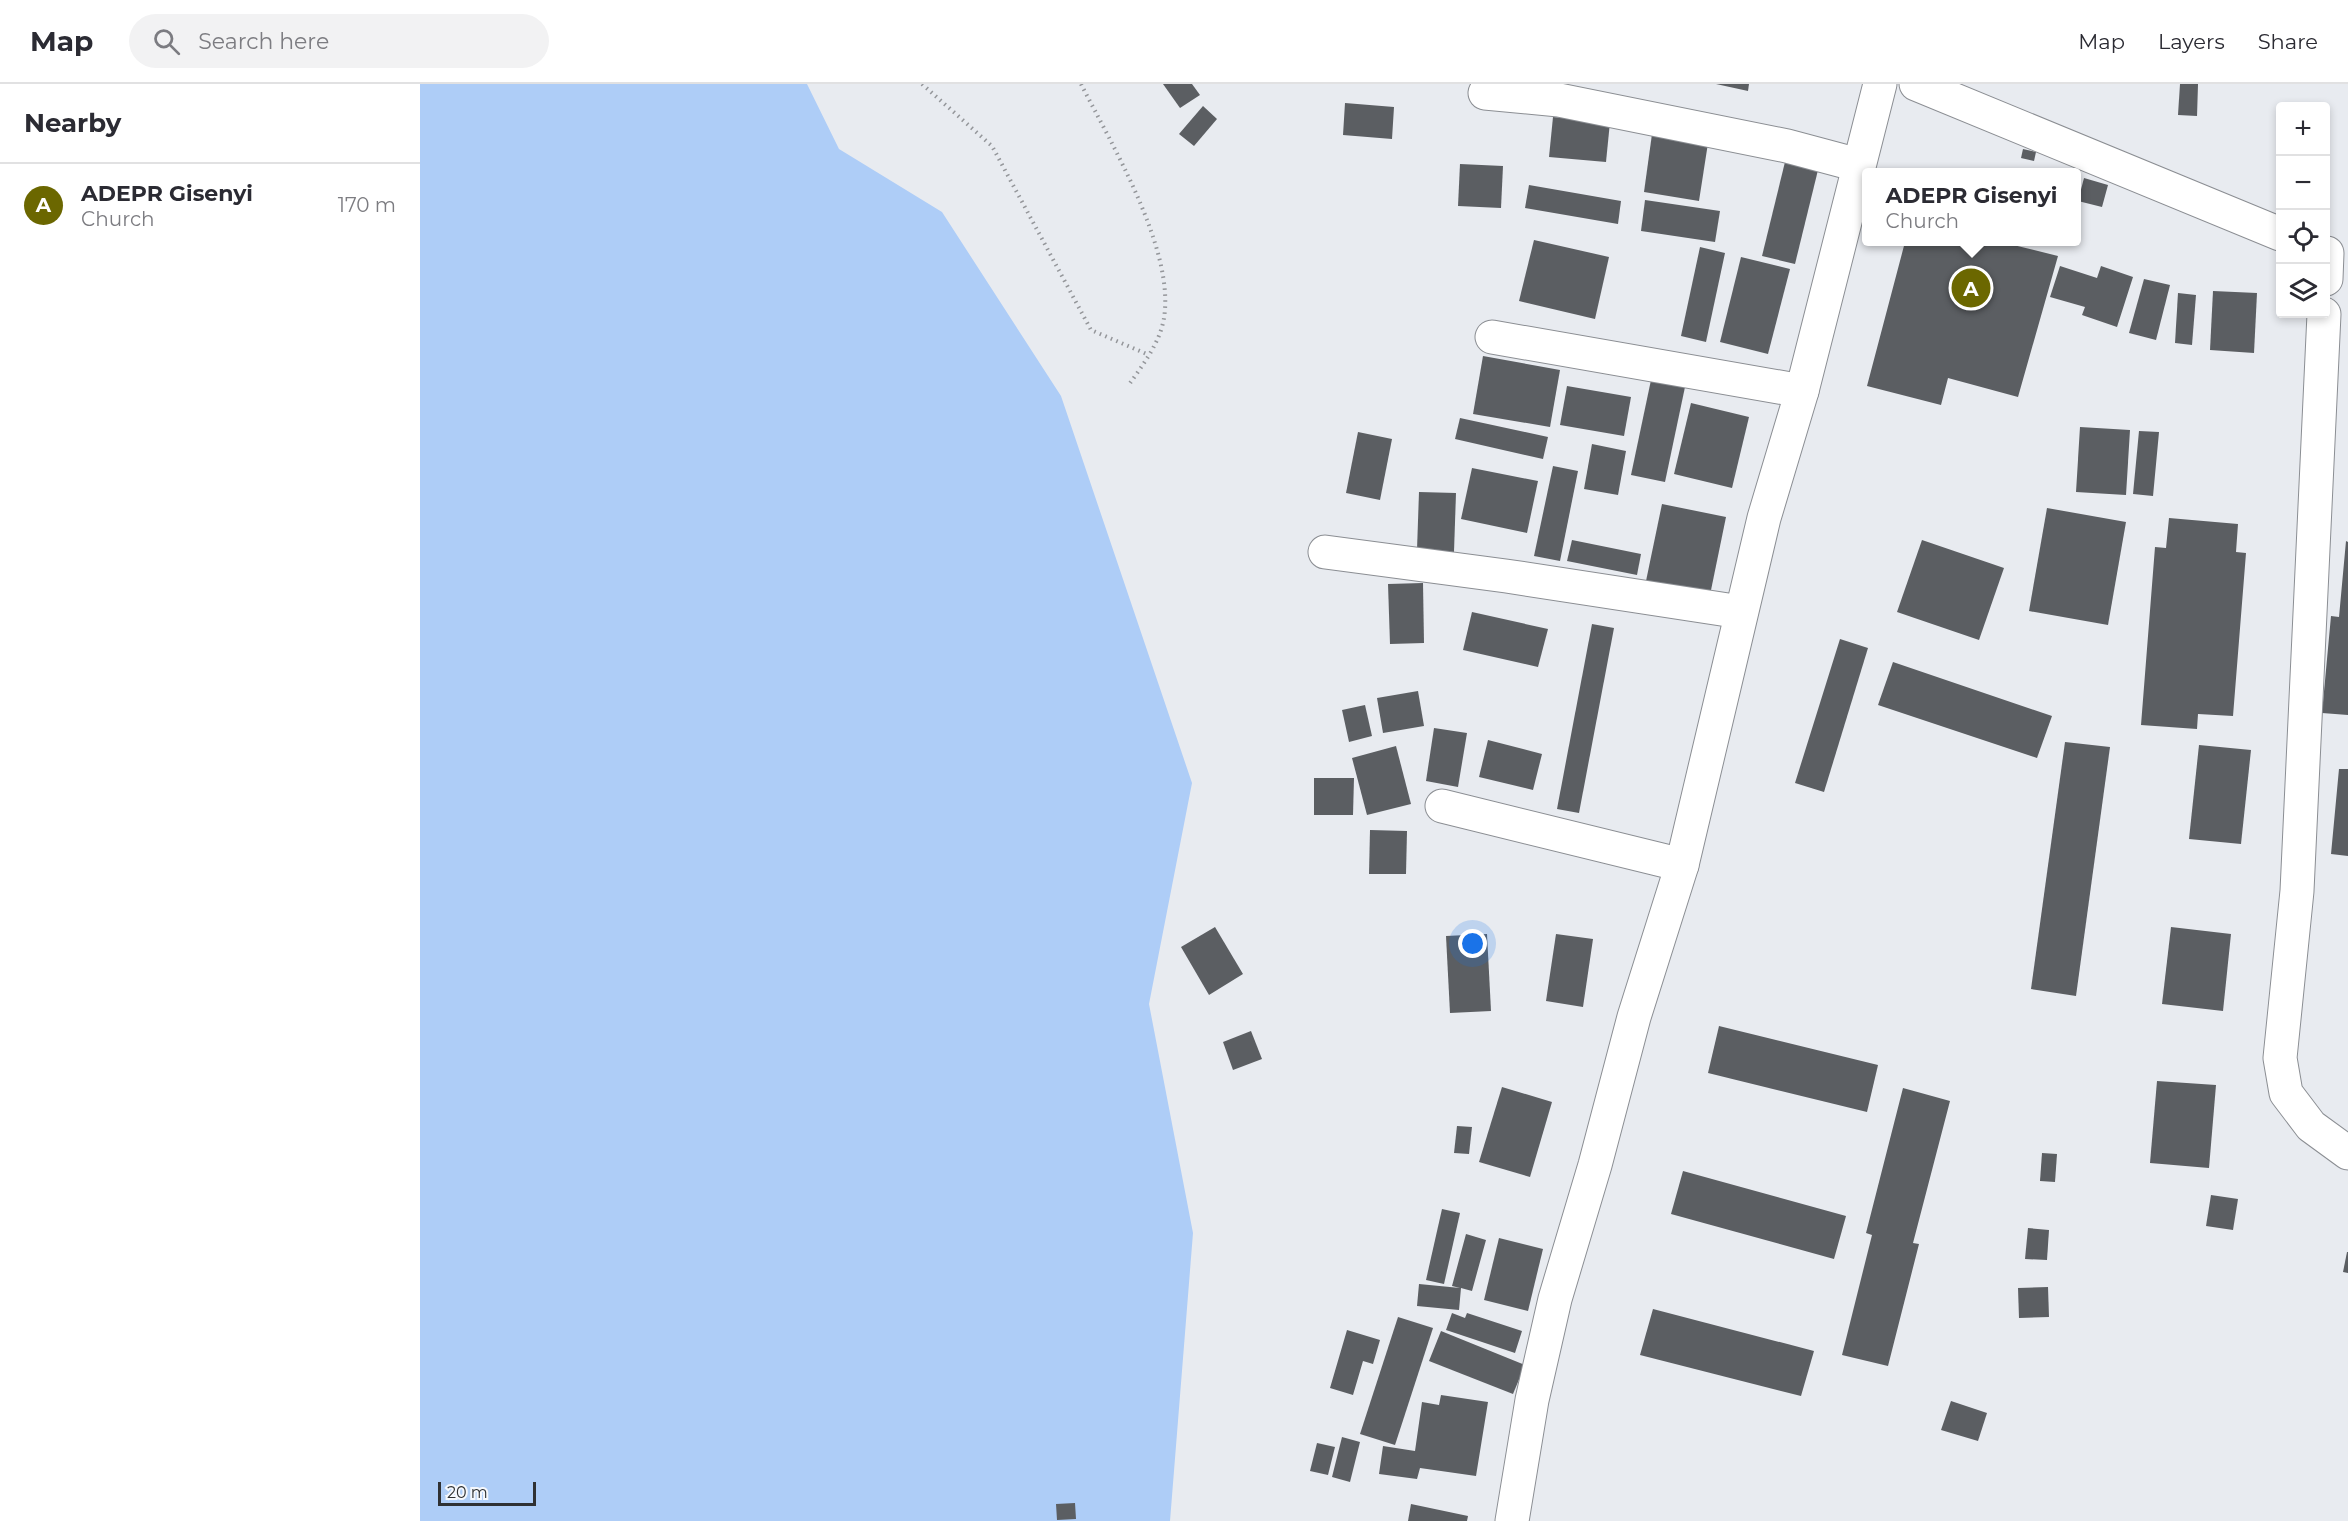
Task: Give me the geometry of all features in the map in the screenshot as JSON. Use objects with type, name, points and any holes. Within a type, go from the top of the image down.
[{"type":"street","points":[[1512,1521],[1532,1400],[1555,1299],[1595,1165],[1634,1017],[1682,865],[1764,518],[1802,391],[1880,84]]},
{"type":"street","points":[[1916,84],[2276,232]]},
{"type":"street","points":[[1485,93],[1559,100],[1787,146],[1858,165]]},
{"type":"street","points":[[2324,318],[2297,891],[2280,1058],[2286,1093],[2311,1126],[2348,1153]]},
{"type":"street","points":[[1492,336],[1802,391]]},
{"type":"street","points":[[1325,552],[1518,578],[1741,612]]},
{"type":"street","points":[[1442,806],[1682,865]]},
{"type":"path","points":[[922,84],[992,146],[1091,330],[1149,355]]},
{"type":"path","points":[[1081,84],[1139,199],[1165,280],[1164,319],[1149,355],[1128,386]]},
{"type":"shaded area","points":[[420,84],[807,84],[839,149],[942,212],[1061,396],[1192,783],[1149,1004],[1193,1233],[1170,1521],[420,1521]]},
{"type":"building","points":[[1163,84],[1192,84],[1200,95],[1180,108]]},
{"type":"building","points":[[1716,84],[1749,84],[1748,91]]},
{"type":"building","points":[[2180,84],[2198,84],[2197,116],[2178,115]]},
{"type":"building","points":[[1345,103],[1394,107],[1392,139],[1343,135]]},
{"type":"building","points":[[1203,106],[1217,119],[1194,146],[1179,134]]},
{"type":"building","points":[[1553,117],[1610,122],[1606,162],[1549,157]]},
{"type":"building","points":[[1652,134],[1708,143],[1699,201],[1644,192]]},
{"type":"building","points":[[2023,149],[2036,152],[2034,161],[2021,158]]},
{"type":"building","points":[[1785,162],[1818,170],[1795,264],[1762,256]]},
{"type":"building","points":[[1460,164],[1503,166],[1501,208],[1458,206]]},
{"type":"building","points":[[2084,178],[2108,185],[2102,207],[2081,202]]},
{"type":"building","points":[[1529,185],[1621,201],[1618,224],[1525,208]]},
{"type":"building","points":[[1645,200],[1720,211],[1715,242],[1641,231]]},
{"type":"building","points":[[1534,240],[1609,257],[1595,319],[1519,301]]},
{"type":"building","points":[[1904,246],[2017,246],[2058,256],[2018,397],[1948,378],[1941,405],[1867,386]]},
{"type":"building","points":[[1700,247],[1725,253],[1706,342],[1681,336]]},
{"type":"building","points":[[1741,257],[1790,269],[1768,354],[1720,342]]},
{"type":"building","points":[[2060,266],[2097,278],[2101,266],[2133,277],[2117,327],[2082,315],[2085,307],[2050,297]]},
{"type":"building","points":[[2144,279],[2170,285],[2156,340],[2129,333]]},
{"type":"building","points":[[2213,291],[2257,293],[2254,353],[2210,350]]},
{"type":"building","points":[[2178,293],[2196,295],[2192,345],[2175,343]]},
{"type":"building","points":[[1483,356],[1560,370],[1550,427],[1473,414]]},
{"type":"building","points":[[1651,380],[1685,387],[1665,482],[1631,475]]},
{"type":"building","points":[[1567,386],[1631,397],[1624,436],[1560,425]]},
{"type":"building","points":[[1691,403],[1749,417],[1732,488],[1674,474]]},
{"type":"building","points":[[1460,418],[1548,437],[1543,459],[1455,439]]},
{"type":"building","points":[[2080,427],[2130,430],[2126,495],[2076,492]]},
{"type":"building","points":[[2139,431],[2159,432],[2153,496],[2133,494]]},
{"type":"building","points":[[1358,432],[1392,439],[1380,500],[1346,493]]},
{"type":"building","points":[[1592,444],[1626,451],[1618,495],[1584,489]]},
{"type":"building","points":[[1553,466],[1578,471],[1560,561],[1534,556]]},
{"type":"building","points":[[1472,468],[1538,481],[1527,533],[1461,519]]},
{"type":"building","points":[[1419,492],[1456,493],[1454,552],[1417,550]]},
{"type":"building","points":[[1662,504],[1726,517],[1710,595],[1646,581]]},
{"type":"building","points":[[2047,508],[2126,522],[2108,625],[2029,611]]},
{"type":"building","points":[[2169,518],[2238,524],[2236,552],[2246,553],[2233,716],[2198,714],[2197,729],[2141,725],[2155,547],[2166,548]]},
{"type":"building","points":[[1572,540],[1641,554],[1637,575],[1567,561]]},
{"type":"building","points":[[1922,540],[2004,568],[1979,640],[1897,612]]},
{"type":"building","points":[[2346,541],[2348,542],[2348,715],[2322,713],[2331,616],[2339,617]]},
{"type":"building","points":[[1423,583],[1424,643],[1390,644],[1388,584]]},
{"type":"building","points":[[1472,612],[1548,629],[1538,667],[1463,650]]},
{"type":"building","points":[[1592,624],[1614,628],[1579,813],[1557,809]]},
{"type":"building","points":[[1840,639],[1868,648],[1824,792],[1795,783]]},
{"type":"building","points":[[1893,662],[2052,716],[2037,758],[1878,705]]},
{"type":"building","points":[[1418,691],[1424,726],[1383,733],[1377,698]]},
{"type":"building","points":[[1365,705],[1372,736],[1349,742],[1342,710]]},
{"type":"building","points":[[1434,728],[1467,733],[1458,787],[1426,781]]},
{"type":"building","points":[[1488,740],[1542,754],[1533,790],[1479,777]]},
{"type":"building","points":[[2065,742],[2110,747],[2076,996],[2031,989]]},
{"type":"building","points":[[2199,745],[2251,750],[2241,844],[2189,839]]},
{"type":"building","points":[[1396,746],[1411,804],[1367,815],[1352,758]]},
{"type":"building","points":[[2339,769],[2348,769],[2348,856],[2331,854]]},
{"type":"building","points":[[1314,778],[1354,778],[1353,815],[1314,815]]},
{"type":"building","points":[[1370,830],[1407,831],[1406,874],[1369,874]]},
{"type":"building","points":[[1215,927],[1243,974],[1209,995],[1181,947]]},
{"type":"building","points":[[2171,927],[2231,934],[2223,1011],[2162,1004]]},
{"type":"building","points":[[1487,934],[1491,1011],[1450,1013],[1446,936]]},
{"type":"building","points":[[1556,934],[1593,939],[1583,1007],[1546,1001]]},
{"type":"building","points":[[1719,1026],[1878,1065],[1867,1112],[1708,1073]]},
{"type":"building","points":[[1251,1031],[1262,1059],[1233,1070],[1223,1042]]},
{"type":"building","points":[[2157,1081],[2216,1085],[2209,1168],[2150,1163]]},
{"type":"building","points":[[1502,1087],[1552,1102],[1530,1177],[1479,1162]]},
{"type":"building","points":[[1903,1088],[1950,1101],[1913,1243],[1919,1244],[1888,1366],[1842,1355],[1872,1235],[1866,1233]]},
{"type":"building","points":[[1457,1126],[1472,1127],[1469,1154],[1454,1153]]},
{"type":"building","points":[[2042,1153],[2057,1154],[2055,1182],[2040,1181]]},
{"type":"building","points":[[1683,1171],[1846,1216],[1834,1259],[1671,1214]]},
{"type":"building","points":[[2211,1195],[2238,1199],[2233,1230],[2206,1226]]},
{"type":"building","points":[[1442,1209],[1460,1213],[1444,1284],[1426,1280]]},
{"type":"building","points":[[2028,1228],[2049,1230],[2047,1260],[2025,1259]]},
{"type":"building","points":[[1466,1234],[1486,1240],[1472,1291],[1461,1288],[1459,1310],[1417,1306],[1419,1284],[1460,1288],[1452,1286]]},
{"type":"building","points":[[1499,1238],[1543,1249],[1528,1311],[1484,1300]]},
{"type":"building","points":[[2348,1252],[2348,1273],[2343,1272]]},
{"type":"building","points":[[2048,1287],[2049,1317],[2019,1318],[2018,1288]]},
{"type":"building","points":[[1653,1309],[1814,1351],[1801,1396],[1640,1355]]},
{"type":"building","points":[[1452,1313],[1465,1318],[1467,1313],[1522,1331],[1515,1353],[1446,1330]]},
{"type":"building","points":[[1398,1317],[1433,1328],[1395,1445],[1360,1434]]},
{"type":"building","points":[[1347,1330],[1380,1340],[1373,1364],[1363,1361],[1353,1395],[1330,1388]]},
{"type":"building","points":[[1441,1331],[1525,1365],[1513,1394],[1429,1361]]},
{"type":"building","points":[[1441,1395],[1488,1402],[1476,1476],[1420,1468],[1417,1479],[1379,1474],[1383,1446],[1415,1451],[1422,1402],[1439,1405]]},
{"type":"building","points":[[1951,1401],[1987,1413],[1978,1441],[1941,1430]]},
{"type":"building","points":[[1342,1437],[1360,1442],[1350,1482],[1332,1477]]},
{"type":"building","points":[[1317,1443],[1335,1447],[1328,1475],[1310,1471]]},
{"type":"building","points":[[1075,1503],[1076,1519],[1057,1520],[1056,1504]]},
{"type":"building","points":[[1411,1504],[1468,1516],[1467,1521],[1408,1521]]},
{"type":"place","name":"ADEPR Gisenyi","points":[[1971,288]]}]
